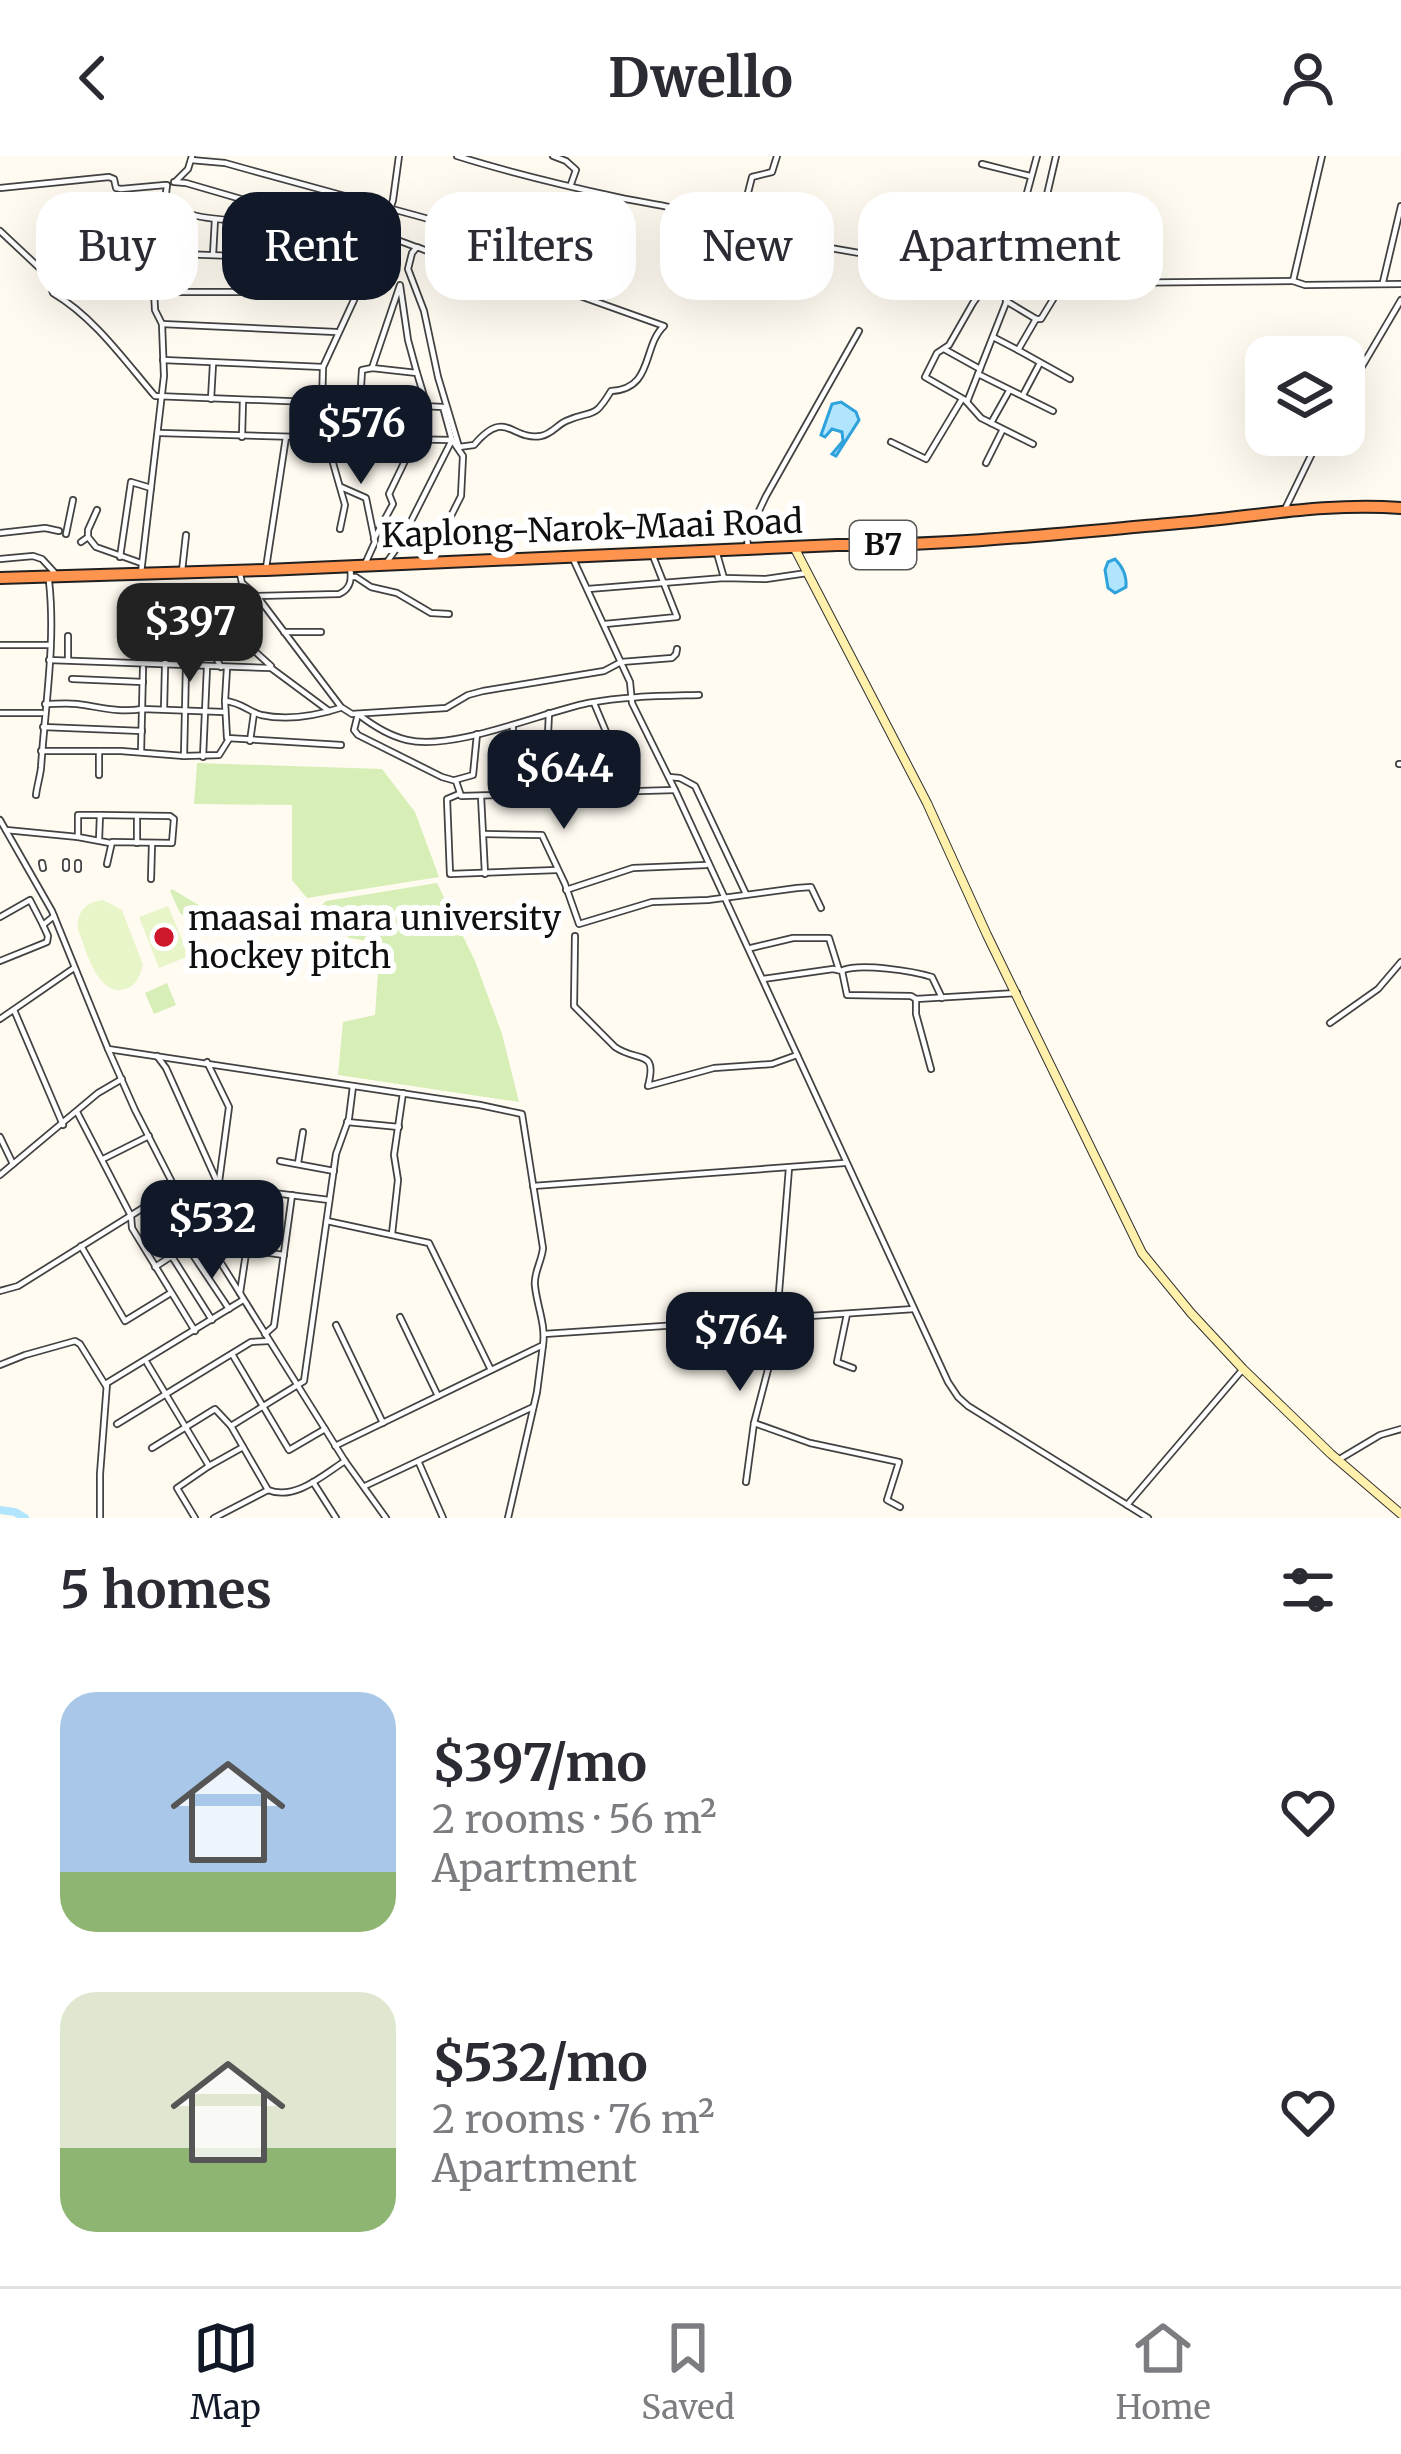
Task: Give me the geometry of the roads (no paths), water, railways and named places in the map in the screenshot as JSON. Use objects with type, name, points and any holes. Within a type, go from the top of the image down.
[{"type":"highway","name":"Kaplong-Narok-Maai Road","points":[[0,578],[141,568],[351,572],[386,563],[891,545],[1334,508],[1401,508]]},
{"type":"street","points":[[393,192],[399,156]]},
{"type":"street","points":[[457,156],[660,205]]},
{"type":"street","points":[[485,162],[497,156]]},
{"type":"street","points":[[553,156],[576,170],[569,186]]},
{"type":"street","points":[[748,192],[752,177],[772,172],[777,156]]},
{"type":"street","points":[[1026,192],[1037,156]]},
{"type":"street","points":[[1048,192],[1056,156]]},
{"type":"street","points":[[1293,281],[1322,156]]},
{"type":"street","points":[[169,192],[191,158],[329,192]]},
{"type":"street","points":[[982,164],[1030,176]]},
{"type":"street","points":[[0,188],[109,177],[121,190],[186,182],[222,192]]},
{"type":"street","points":[[1383,283],[1401,206]]},
{"type":"street","points":[[198,216],[222,219]]},
{"type":"street","points":[[213,255],[214,219]]},
{"type":"street","points":[[0,231],[47,275],[53,293],[87,317],[155,396],[443,407],[452,440],[459,447]]},
{"type":"street","points":[[401,241],[664,326],[656,334],[641,376],[620,392],[611,391],[596,412],[537,437],[504,426],[481,435],[475,445],[459,447]]},
{"type":"street","points":[[417,247],[425,249]]},
{"type":"street","points":[[417,247],[409,263],[411,275],[464,464],[461,496],[428,562]]},
{"type":"street","points":[[198,255],[222,255]]},
{"type":"street","points":[[401,284],[411,275]]},
{"type":"street","points":[[1163,282],[1401,284]]},
{"type":"street","points":[[401,292],[408,340],[427,406]]},
{"type":"street","points":[[97,510],[88,530],[96,547],[141,568],[162,399],[162,324],[154,300]]},
{"type":"street","points":[[322,404],[323,368],[353,300]]},
{"type":"street","points":[[372,368],[395,300]]},
{"type":"street","points":[[975,300],[957,333],[937,353],[926,378],[965,401],[978,416],[1033,444]]},
{"type":"street","points":[[891,442],[926,459],[965,401],[1006,301],[1041,319],[1054,300]]},
{"type":"street","points":[[1365,361],[1401,300]]},
{"type":"street","points":[[1018,350],[1036,319]]},
{"type":"street","points":[[162,324],[339,332]]},
{"type":"street","points":[[748,549],[746,536],[766,496],[859,331]]},
{"type":"street","points":[[993,337],[1070,379]]},
{"type":"street","points":[[944,349],[1053,411]]},
{"type":"street","points":[[163,361],[323,368]]},
{"type":"street","points":[[1023,395],[1041,362]]},
{"type":"street","points":[[211,400],[213,364]]},
{"type":"street","points":[[360,403],[361,372],[372,368],[417,373]]},
{"type":"street","points":[[991,422],[1009,390]]},
{"type":"street","points":[[242,437],[243,400]]},
{"type":"street","points":[[158,433],[302,436],[303,403]]},
{"type":"street","points":[[335,404],[331,456],[345,513],[340,529]]},
{"type":"street","points":[[986,463],[1002,430]]},
{"type":"street","points":[[266,570],[286,437]]},
{"type":"street","points":[[334,437],[452,440]]},
{"type":"street","points":[[374,538],[393,504],[392,484],[416,438]]},
{"type":"street","points":[[386,563],[452,440]]},
{"type":"street","points":[[1284,512],[1311,456]]},
{"type":"street","points":[[120,557],[131,482],[151,488]]},
{"type":"street","points":[[341,487],[366,498],[374,549],[364,565]]},
{"type":"street","points":[[0,533],[45,528],[63,533],[73,500]]},
{"type":"street","points":[[182,571],[186,535]]},
{"type":"street","points":[[81,542],[88,536]]},
{"type":"street","points":[[794,547],[927,803],[1142,1253],[1243,1369],[1401,1514]]},
{"type":"street","points":[[716,550],[724,578]]},
{"type":"street","points":[[604,624],[677,617],[652,553]]},
{"type":"street","points":[[0,559],[33,556],[42,559],[54,577],[36,795]]},
{"type":"street","points":[[572,556],[630,682],[632,704],[958,1397],[1148,1518]]},
{"type":"street","points":[[238,570],[242,583],[257,596],[341,707],[352,714],[446,708],[483,691],[604,670],[620,662],[672,658],[676,649]]},
{"type":"street","points":[[257,596],[339,594],[347,590],[351,572]]},
{"type":"street","points":[[351,572],[431,613],[449,614]]},
{"type":"street","points":[[588,590],[807,573]]},
{"type":"street","points":[[150,606],[151,622],[218,628],[249,646],[329,712]]},
{"type":"street","points":[[164,710],[166,626]]},
{"type":"street","points":[[218,628],[217,660],[224,667],[229,740]]},
{"type":"street","points":[[284,632],[321,632]]},
{"type":"street","points":[[68,636],[68,660]]},
{"type":"street","points":[[0,645],[51,645]]},
{"type":"street","points":[[49,660],[275,670]]},
{"type":"street","points":[[184,756],[186,664]]},
{"type":"street","points":[[141,752],[143,665]]},
{"type":"street","points":[[203,757],[207,666]]},
{"type":"street","points":[[73,679],[143,682]]},
{"type":"street","points":[[358,714],[409,740],[439,741],[632,695],[700,694]]},
{"type":"street","points":[[225,701],[237,702],[254,713],[292,717],[341,707]]},
{"type":"street","points":[[512,753],[614,758],[594,702]]},
{"type":"street","points":[[0,713],[71,704],[130,711],[226,712]]},
{"type":"street","points":[[250,741],[254,713]]},
{"type":"street","points":[[548,755],[550,713]]},
{"type":"street","points":[[358,714],[354,730],[358,735],[454,780],[473,775],[477,734]]},
{"type":"street","points":[[508,794],[513,725]]},
{"type":"street","points":[[43,728],[142,731]]},
{"type":"street","points":[[41,751],[203,757],[219,755],[229,740]]},
{"type":"street","points":[[229,740],[341,745]]},
{"type":"street","points":[[99,750],[99,776]]},
{"type":"street","points":[[669,777],[695,786],[746,894]]},
{"type":"street","points":[[454,780],[459,794]]},
{"type":"street","points":[[557,870],[450,874],[447,799],[459,794],[675,790]]},
{"type":"street","points":[[481,796],[485,874]]},
{"type":"street","points":[[6,830],[110,843],[152,844],[173,842],[174,818],[78,815],[78,837]]},
{"type":"street","points":[[99,841],[100,815]]},
{"type":"street","points":[[137,816],[137,843]]},
{"type":"street","points":[[0,820],[54,916],[108,1049],[176,1188],[345,1461],[386,1518]]},
{"type":"street","points":[[484,834],[542,836],[579,924],[652,902],[812,887],[821,908]]},
{"type":"street","points":[[107,864],[110,843]]},
{"type":"street","points":[[151,879],[152,844]]},
{"type":"street","points":[[566,890],[633,868],[708,864]]},
{"type":"street","points":[[0,917],[30,900],[48,936],[47,942],[0,961]]},
{"type":"street","points":[[43,925],[54,916]]},
{"type":"street","points":[[575,935],[573,1005],[615,1047],[650,1062],[648,1087],[715,1068],[772,1064],[797,1054]]},
{"type":"street","points":[[748,948],[793,938],[829,938],[847,995],[916,999],[1017,993]]},
{"type":"street","points":[[1330,1023],[1362,1002],[1401,962]]},
{"type":"street","points":[[763,980],[854,966],[932,977],[942,998]]},
{"type":"street","points":[[0,1019],[74,968]]},
{"type":"street","points":[[916,999],[931,1069]]},
{"type":"street","points":[[14,1010],[63,1125]]},
{"type":"street","points":[[108,1049],[522,1114],[543,1248],[533,1281],[544,1334],[508,1518]]},
{"type":"street","points":[[157,1056],[219,1186]]},
{"type":"street","points":[[207,1063],[229,1107],[211,1247]]},
{"type":"street","points":[[0,1175],[98,1093],[122,1079]]},
{"type":"street","points":[[231,1426],[304,1378],[329,1200],[353,1086]]},
{"type":"street","points":[[392,1234],[403,1093]]},
{"type":"street","points":[[76,1112],[131,1216],[130,1225],[195,1331]]},
{"type":"street","points":[[347,1122],[399,1127]]},
{"type":"street","points":[[298,1163],[303,1132]]},
{"type":"street","points":[[103,1160],[149,1136]]},
{"type":"street","points":[[0,1137],[14,1165]]},
{"type":"street","points":[[280,1161],[334,1171]]},
{"type":"street","points":[[533,1186],[847,1163]]},
{"type":"street","points":[[746,1482],[754,1423],[780,1317],[789,1168]]},
{"type":"street","points":[[219,1186],[329,1200]]},
{"type":"street","points":[[0,1291],[18,1286],[176,1188]]},
{"type":"street","points":[[117,1424],[251,1342],[267,1337],[274,1326],[292,1195]]},
{"type":"street","points":[[100,1518],[108,1382],[230,1309],[242,1296],[251,1220]]},
{"type":"street","points":[[327,1221],[429,1243],[492,1371]]},
{"type":"street","points":[[81,1246],[125,1322],[171,1293]]},
{"type":"street","points":[[155,1267],[187,1246],[230,1309]]},
{"type":"street","points":[[247,1250],[284,1255]]},
{"type":"street","points":[[171,1255],[212,1320]]},
{"type":"street","points":[[544,1334],[914,1309]]},
{"type":"street","points":[[848,1313],[837,1362],[853,1368]]},
{"type":"street","points":[[400,1316],[438,1396]]},
{"type":"street","points":[[336,1325],[383,1423]]},
{"type":"street","points":[[0,1366],[75,1341],[106,1386]]},
{"type":"street","points":[[335,1445],[543,1345]]},
{"type":"street","points":[[232,1354],[289,1450],[325,1429]]},
{"type":"street","points":[[146,1360],[208,1466]]},
{"type":"street","points":[[1127,1505],[1243,1369]]},
{"type":"street","points":[[363,1487],[533,1407]]},
{"type":"street","points":[[152,1448],[215,1409],[231,1426],[268,1490]]},
{"type":"street","points":[[754,1423],[810,1443],[899,1462],[887,1499],[900,1507]]},
{"type":"street","points":[[1338,1460],[1380,1435],[1401,1430]]},
{"type":"street","points":[[195,1518],[177,1488],[243,1448]]},
{"type":"street","points":[[214,1518],[268,1490],[285,1494],[313,1482],[345,1461]]},
{"type":"street","points":[[418,1462],[442,1518]]},
{"type":"street","points":[[313,1482],[336,1518]]},
{"type":"water","points":[[841,402],[859,420],[836,456],[832,454],[843,441],[842,432],[832,429],[825,437],[821,435],[832,404]]},
{"type":"water","points":[[1115,559],[1124,572],[1126,587],[1115,593],[1108,588],[1105,570]]},
{"type":"waterway","points":[[0,1510],[25,1518]]},
{"type":"place","name":"maasai mara university hockey pitch","points":[[164,937]]}]
